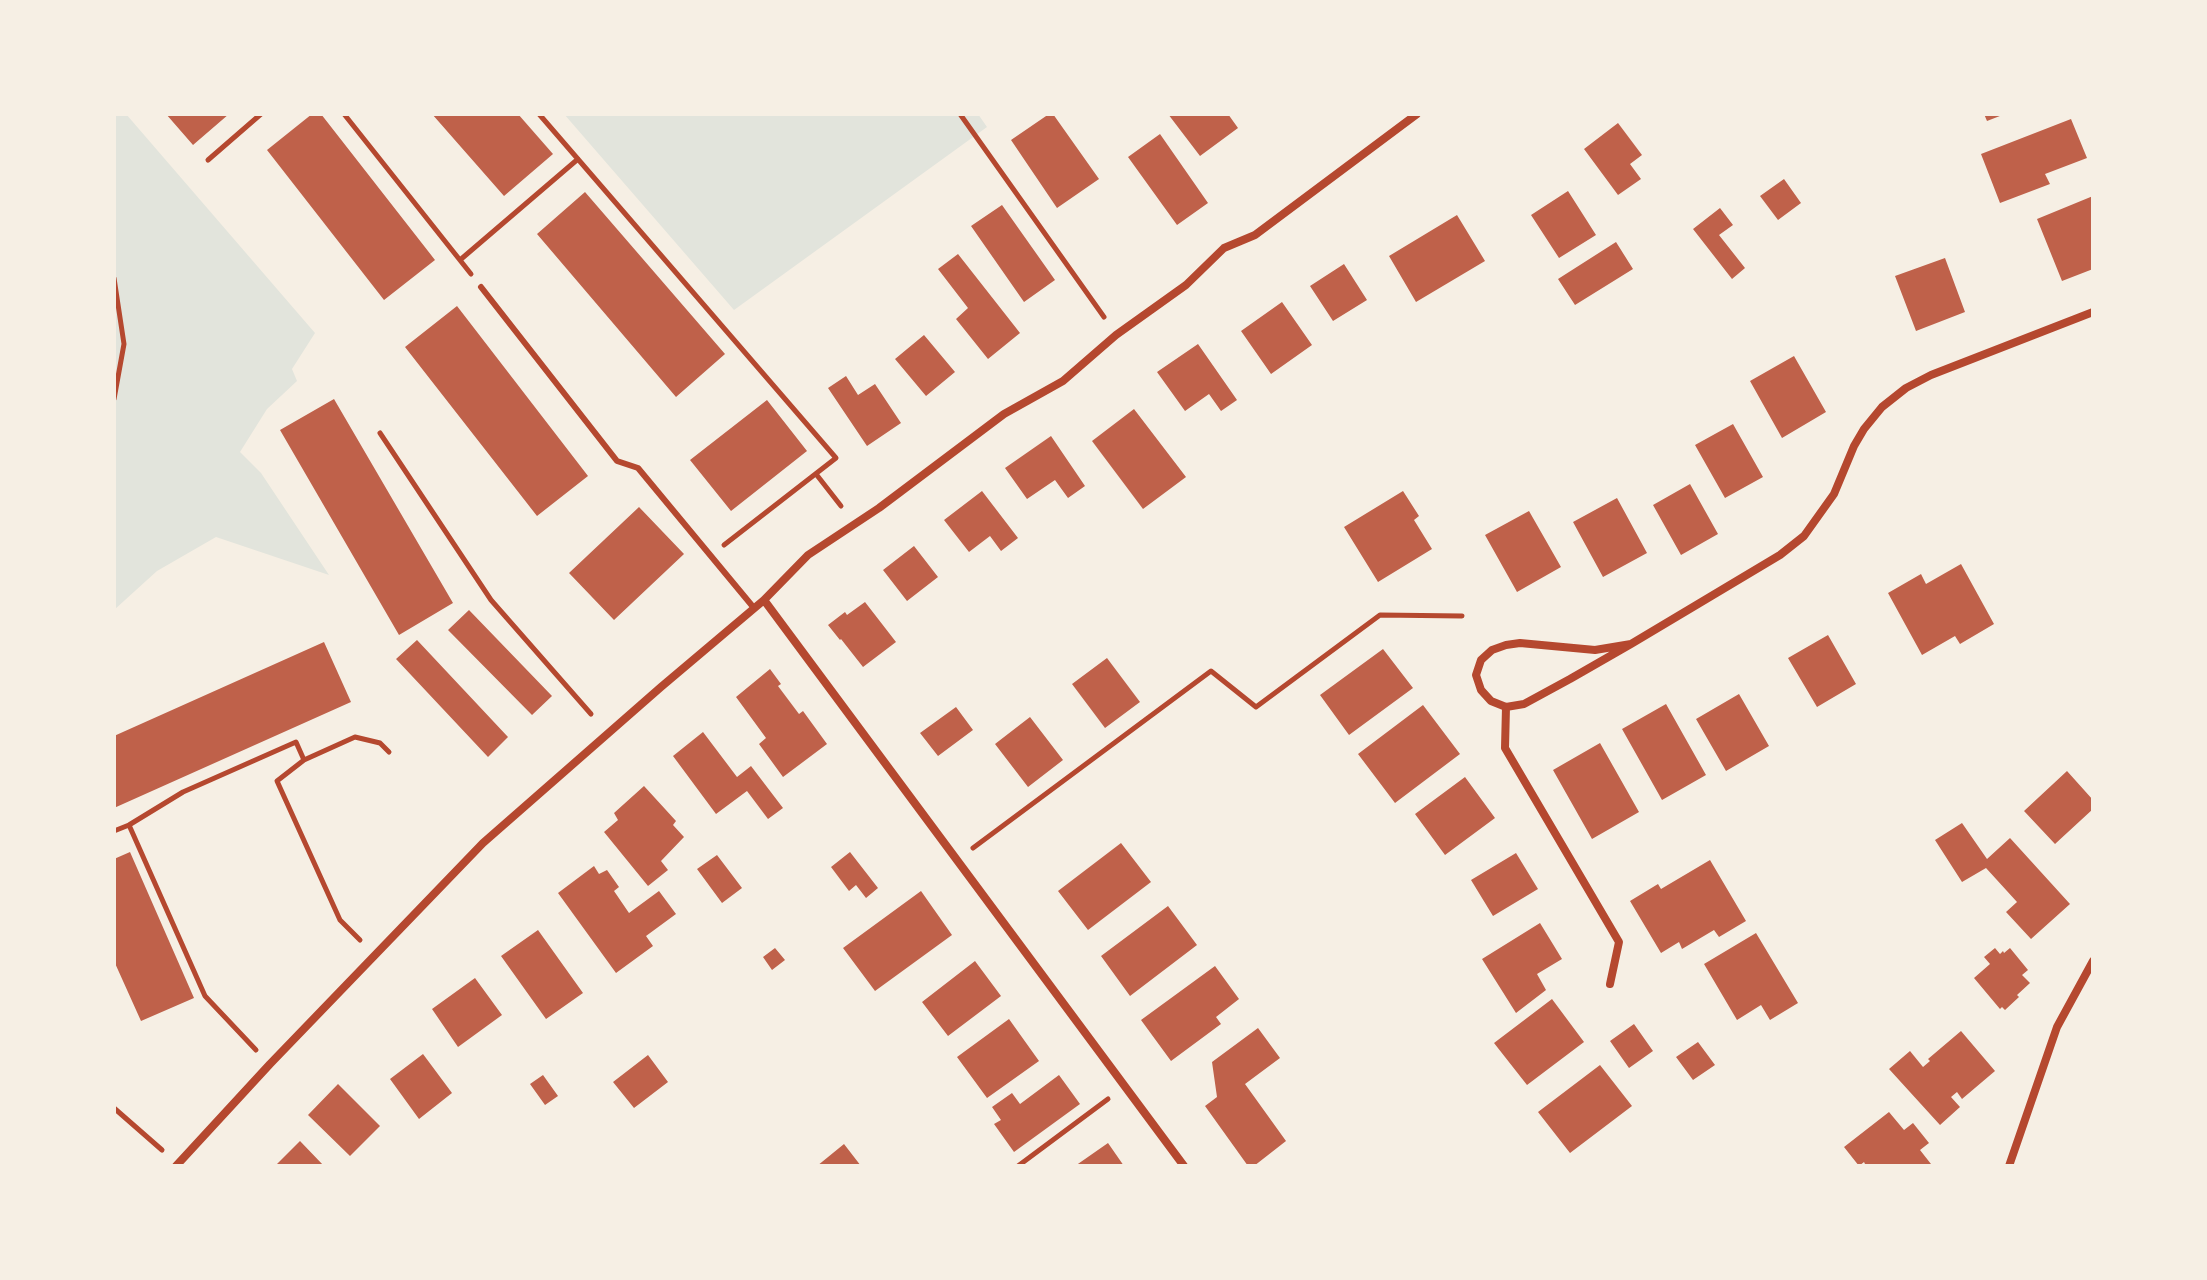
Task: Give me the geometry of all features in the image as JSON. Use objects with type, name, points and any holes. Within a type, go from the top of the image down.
[{"type":"street","points":[[176,1166],[483,843],[764,600],[808,555],[879,508],[1004,414],[1063,381],[1116,335],[1186,285],[1224,248],[1255,235],[1417,114]]},
{"type":"street","points":[[1631,644],[1595,650],[1520,643],[1506,645],[1492,650],[1481,660],[1476,675],[1481,690],[1491,701],[1506,707],[1524,704],[1631,644],[1780,555],[1804,536],[1834,494],[1864,429],[1882,407],[1906,388],[1931,375],[2093,312]]},
{"type":"street","points":[[764,600],[1184,1166]]},
{"type":"street","points":[[1506,707],[1505,748],[1619,942],[1610,984]]},
{"type":"street","points":[[2009,1166],[2057,1027],[2093,961]]},
{"type":"lane","points":[[481,287],[617,461],[638,468],[754,608]]},
{"type":"path","points":[[208,160],[261,114]]},
{"type":"path","points":[[344,114],[481,287]]},
{"type":"path","points":[[539,114],[836,458],[710,555]]},
{"type":"path","points":[[960,114],[1116,335]]},
{"type":"path","points":[[460,260],[578,159]]},
{"type":"path","points":[[114,278],[124,344],[114,399]]},
{"type":"path","points":[[380,433],[491,600],[591,714]]},
{"type":"path","points":[[816,474],[841,506]]},
{"type":"path","points":[[958,860],[1211,671],[1256,707],[1380,615],[1462,616]]},
{"type":"path","points":[[360,940],[340,920],[277,781],[304,760],[355,737],[380,743],[389,752]]},
{"type":"path","points":[[114,831],[183,792],[296,742],[304,760]]},
{"type":"path","points":[[129,825],[205,996],[257,1050]]},
{"type":"path","points":[[1018,1166],[1125,1087]]},
{"type":"path","points":[[114,1108],[163,1151]]},
{"type":"shaded area","points":[[114,114],[126,114],[315,333],[292,369],[297,381],[267,409],[240,452],[261,473],[329,575],[216,537],[157,571],[114,610]]},
{"type":"shaded area","points":[[564,114],[978,114],[987,127],[734,310]]},
{"type":"building","points":[[166,114],[229,114],[193,145]]},
{"type":"building","points":[[312,114],[321,114],[435,260],[384,300],[267,150]]},
{"type":"building","points":[[432,114],[518,114],[553,154],[504,196]]},
{"type":"building","points":[[1053,114],[1099,179],[1057,208],[1011,140]]},
{"type":"building","points":[[1168,114],[1228,114],[1238,128],[1200,156]]},
{"type":"building","points":[[1984,114],[2005,114],[1987,121]]},
{"type":"building","points":[[2071,119],[2087,158],[2045,174],[2050,184],[2000,203],[1981,154]]},
{"type":"building","points":[[1618,123],[1642,155],[1630,164],[1641,179],[1618,195],[1584,149]]},
{"type":"building","points":[[1160,134],[1208,203],[1177,225],[1128,157]]},
{"type":"building","points":[[1784,179],[1801,203],[1778,220],[1760,196]]},
{"type":"building","points":[[1568,191],[1596,235],[1559,258],[1531,215]]},
{"type":"building","points":[[585,192],[725,354],[676,397],[537,234]]},
{"type":"building","points":[[2093,196],[2093,269],[2062,281],[2037,219]]},
{"type":"building","points":[[1002,205],[1055,280],[1024,302],[971,226]]},
{"type":"building","points":[[1720,208],[1733,225],[1719,235],[1745,268],[1732,279],[1693,229]]},
{"type":"building","points":[[1457,215],[1485,261],[1416,302],[1389,256]]},
{"type":"building","points":[[1616,242],[1633,269],[1575,305],[1558,279]]},
{"type":"building","points":[[958,254],[1020,333],[988,359],[956,319],[968,308],[938,269]]},
{"type":"building","points":[[1945,258],[1965,312],[1916,331],[1895,276]]},
{"type":"building","points":[[1344,264],[1367,300],[1333,321],[1310,286]]},
{"type":"building","points":[[1282,302],[1312,345],[1271,374],[1241,331]]},
{"type":"building","points":[[457,306],[588,476],[537,516],[405,347]]},
{"type":"building","points":[[924,335],[955,372],[926,396],[895,359]]},
{"type":"building","points":[[1198,344],[1237,400],[1221,411],[1209,394],[1185,411],[1157,372]]},
{"type":"building","points":[[1794,356],[1826,412],[1782,438],[1750,381]]},
{"type":"building","points":[[846,376],[858,395],[875,384],[901,423],[867,446],[828,388]]},
{"type":"building","points":[[334,399],[453,603],[399,635],[280,430]]},
{"type":"building","points":[[767,400],[807,451],[731,511],[690,460]]},
{"type":"building","points":[[1134,409],[1186,477],[1143,509],[1092,441]]},
{"type":"building","points":[[1733,424],[1763,477],[1725,498],[1695,445]]},
{"type":"building","points":[[1051,436],[1085,486],[1068,498],[1055,480],[1027,499],[1005,468]]},
{"type":"building","points":[[1690,484],[1718,534],[1681,555],[1653,505]]},
{"type":"building","points":[[982,491],[1018,538],[1001,551],[990,536],[969,552],[944,520]]},
{"type":"building","points":[[1403,491],[1419,516],[1414,520],[1432,549],[1378,582],[1344,527]]},
{"type":"building","points":[[1617,498],[1647,553],[1603,577],[1573,522]]},
{"type":"building","points":[[639,507],[684,554],[614,620],[569,573]]},
{"type":"building","points":[[1529,511],[1561,567],[1517,592],[1485,535]]},
{"type":"building","points":[[914,546],[938,577],[907,601],[883,570]]},
{"type":"building","points":[[1961,564],[1994,624],[1960,644],[1955,636],[1922,655],[1888,593],[1921,574],[1926,584]]},
{"type":"building","points":[[865,602],[896,642],[863,667],[828,625]]},
{"type":"building","points":[[469,610],[552,696],[532,715],[448,630]]},
{"type":"building","points":[[1828,635],[1856,684],[1817,707],[1788,658]]},
{"type":"building","points":[[417,640],[508,737],[488,757],[396,659]]},
{"type":"building","points":[[324,642],[351,702],[114,808],[114,736]]},
{"type":"building","points":[[1383,649],[1413,688],[1349,735],[1320,695]]},
{"type":"building","points":[[1107,658],[1140,702],[1105,728],[1072,684]]},
{"type":"building","points":[[770,669],[781,684],[778,686],[799,714],[803,711],[827,744],[783,777],[759,744],[766,738],[736,697]]},
{"type":"building","points":[[1739,694],[1769,746],[1726,771],[1696,719]]},
{"type":"building","points":[[1666,704],[1706,775],[1662,800],[1622,729]]},
{"type":"building","points":[[1423,705],[1460,754],[1395,803],[1358,754]]},
{"type":"building","points":[[956,707],[973,730],[938,756],[920,733]]},
{"type":"building","points":[[1030,717],[1063,760],[1028,787],[995,744]]},
{"type":"building","points":[[703,732],[737,777],[751,766],[783,808],[768,819],[747,791],[716,814],[673,756]]},
{"type":"building","points":[[1600,743],[1639,812],[1592,839],[1553,770]]},
{"type":"building","points":[[2067,771],[2093,800],[2093,809],[2055,844],[2024,811]]},
{"type":"building","points":[[1465,777],[1495,818],[1445,855],[1415,814]]},
{"type":"building","points":[[644,786],[676,821],[673,825],[684,837],[661,861],[668,870],[648,886],[604,832],[618,820],[614,813]]},
{"type":"building","points":[[1962,823],[1987,859],[2010,838],[2070,904],[2031,939],[2006,912],[2017,902],[1986,868],[1962,882],[1935,840]]},
{"type":"building","points":[[1121,843],[1151,882],[1088,930],[1058,891]]},
{"type":"building","points":[[130,852],[194,998],[141,1021],[114,961],[114,859]]},
{"type":"building","points":[[850,852],[878,888],[866,898],[856,885],[849,891],[831,867]]},
{"type":"building","points":[[1516,853],[1538,889],[1493,916],[1471,880]]},
{"type":"building","points":[[717,855],[742,888],[722,903],[697,869]]},
{"type":"building","points":[[1710,860],[1746,921],[1719,937],[1714,930],[1682,949],[1679,942],[1661,953],[1630,901],[1658,884],[1661,889]]},
{"type":"building","points":[[594,866],[599,874],[607,870],[619,887],[614,891],[629,913],[659,891],[676,914],[646,936],[653,946],[616,973],[558,893]]},
{"type":"building","points":[[921,891],[952,935],[875,991],[843,948]]},
{"type":"building","points":[[1168,906],[1197,945],[1130,996],[1101,956]]},
{"type":"building","points":[[1540,923],[1562,959],[1537,974],[1546,990],[1516,1013],[1482,959]]},
{"type":"building","points":[[538,930],[583,993],[546,1019],[501,956]]},
{"type":"building","points":[[1756,933],[1798,1003],[1770,1020],[1761,1005],[1737,1020],[1704,964]]},
{"type":"building","points":[[775,948],[785,960],[772,970],[763,957]]},
{"type":"building","points":[[1995,948],[2000,954],[2010,948],[2028,970],[2022,975],[2030,983],[2005,1010],[2000,1009],[1974,978],[1990,964],[1984,957]]},
{"type":"building","points":[[975,961],[1001,996],[948,1036],[922,1002]]},
{"type":"building","points":[[1215,966],[1239,999],[1216,1017],[1221,1024],[1171,1061],[1141,1020]]},
{"type":"building","points":[[475,978],[502,1015],[458,1047],[432,1009]]},
{"type":"building","points":[[1552,999],[1584,1042],[1527,1085],[1494,1043]]},
{"type":"building","points":[[1009,1019],[1039,1061],[987,1098],[957,1057]]},
{"type":"building","points":[[1634,1024],[1653,1051],[1629,1068],[1610,1041]]},
{"type":"building","points":[[1258,1028],[1280,1058],[1245,1084],[1286,1141],[1254,1166],[1248,1166],[1205,1106],[1217,1097],[1212,1062]]},
{"type":"building","points":[[1961,1031],[1995,1071],[1962,1099],[1957,1092],[1951,1097],[1960,1107],[1940,1125],[1889,1069],[1910,1051],[1923,1067]]},
{"type":"building","points":[[1698,1042],[1715,1065],[1693,1080],[1676,1057]]},
{"type":"building","points":[[423,1054],[452,1093],[419,1119],[390,1079]]},
{"type":"building","points":[[648,1055],[668,1082],[634,1108],[613,1082]]},
{"type":"building","points":[[1600,1065],[1632,1106],[1570,1153],[1538,1112]]},
{"type":"building","points":[[543,1075],[558,1096],[545,1105],[530,1084]]},
{"type":"building","points":[[1059,1075],[1080,1104],[1014,1152],[994,1124],[1001,1120],[992,1107],[1012,1093],[1020,1104]]},
{"type":"building","points":[[338,1084],[380,1126],[350,1156],[308,1115]]},
{"type":"building","points":[[1889,1112],[1904,1130],[1913,1123],[1929,1143],[1920,1150],[1931,1164],[1866,1166],[1864,1162],[1859,1166],[1844,1147]]},
{"type":"building","points":[[300,1141],[324,1166],[275,1166]]},
{"type":"building","points":[[1108,1143],[1124,1166],[1075,1166]]},
{"type":"building","points":[[844,1144],[861,1166],[817,1166]]}]
